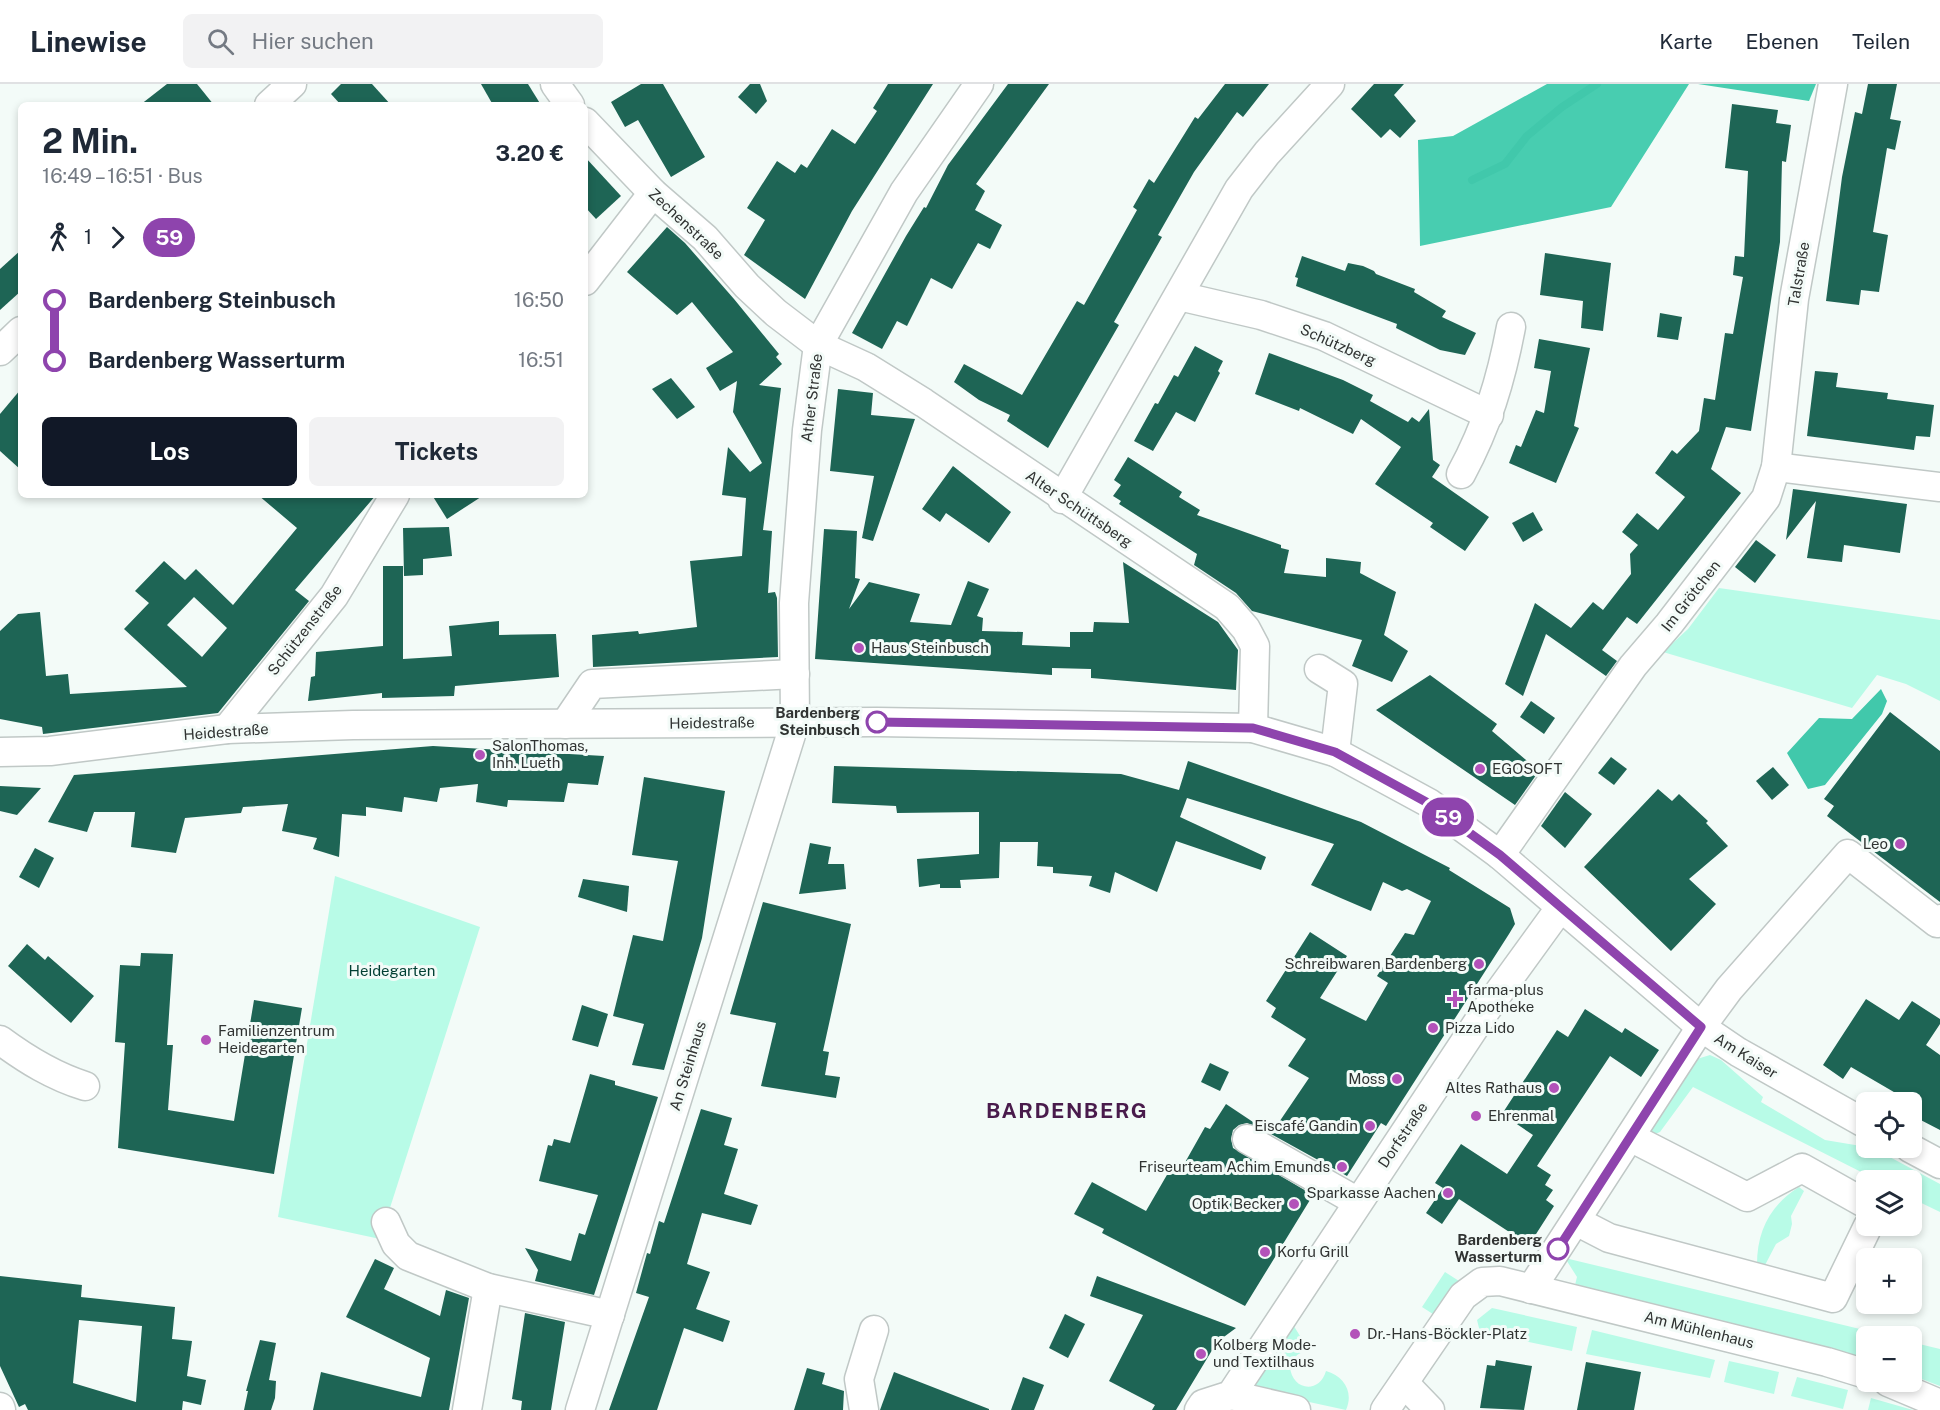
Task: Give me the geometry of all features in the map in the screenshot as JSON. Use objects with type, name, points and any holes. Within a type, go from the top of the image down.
[{"type":"street","points":[[272,102],[292,84]]},
{"type":"street","points":[[555,84],[568,102]]},
{"type":"street","name":"Ather Straße","points":[[795,722],[794,603],[807,429],[818,345],[904,192],[979,84]]},
{"type":"street","points":[[1062,499],[1239,189],[1267,153],[1330,84]]},
{"type":"street","name":"Talstraße","points":[[1776,467],[1794,299],[1833,84]]},
{"type":"street","name":"Zechenstraße","points":[[588,125],[653,193],[705,238],[747,286],[818,345]]},
{"type":"street","points":[[588,277],[653,193]]},
{"type":"street","name":"Schützberg","points":[[1179,296],[1261,315],[1324,336],[1489,415]]},
{"type":"street","points":[[1461,474],[1489,415],[1502,375],[1510,327]]},
{"type":"street","points":[[0,351],[18,334]]},
{"type":"street","name":"Alter Schüttsberg","points":[[818,345],[876,373],[1227,607],[1246,629],[1256,646],[1253,728]]},
{"type":"street","points":[[1776,467],[1940,487]]},
{"type":"street","name":"Im Grötchen","points":[[1500,855],[1633,666],[1669,624],[1766,498],[1776,467]]},
{"type":"street","name":"Schützenstraße","points":[[227,729],[334,596],[393,498]]},
{"type":"street","points":[[1319,669],[1343,684],[1335,752]]},
{"type":"street","points":[[566,724],[592,684],[795,674]]},
{"type":"street","name":"Heidestraße","points":[[0,752],[50,751],[227,729],[795,722],[1253,728],[1335,752],[1428,803],[1500,855]]},
{"type":"street","name":"An Steinhaus","points":[[580,1410],[795,722]]},
{"type":"street","points":[[1385,1410],[1463,1296],[1482,1282],[1500,1281],[1531,1289],[1701,1027],[1729,989],[1848,854],[1937,923],[1940,919]]},
{"type":"street","name":"Am Kaiser","points":[[1500,855],[1701,1027],[1738,1052],[1856,1118]]},
{"type":"street","name":"Dorfstraße","points":[[1231,1395],[1532,944],[1560,908]]},
{"type":"street","points":[[0,1040],[32,1064],[63,1080],[85,1086]]},
{"type":"street","points":[[1630,1137],[1748,1197],[1802,1168],[1856,1198]]},
{"type":"street","points":[[1247,1139],[1359,1202]]},
{"type":"street","points":[[1922,1154],[1940,1164]]},
{"type":"street","points":[[1576,1221],[1609,1238],[1833,1298],[1863,1236]]},
{"type":"street","points":[[386,1222],[396,1244],[408,1256],[488,1288],[610,1315]]},
{"type":"street","points":[[467,1410],[488,1288]]},
{"type":"street","name":"Am Mühlenhaus","points":[[1531,1289],[1782,1350],[1856,1371]]},
{"type":"street","points":[[864,1410],[859,1379],[874,1330]]},
{"type":"street","points":[[1404,1383],[1430,1410]]},
{"type":"street","points":[[1912,1392],[1940,1404]]},
{"type":"street","points":[[1199,1410],[1203,1404],[1231,1395],[1296,1410]]},
{"type":"green space","points":[[1719,588],[1940,620],[1940,701],[1906,684],[1877,675],[1852,708],[1663,652],[1688,629]]},
{"type":"green space","name":"Heidegarten","points":[[335,876],[480,927],[380,1239],[278,1217]]},
{"type":"green space","points":[[1710,1055],[1721,1060],[1763,1097],[1761,1102],[1825,1140],[1856,1145],[1856,1158],[1892,1158],[1914,1170],[1857,1170],[1693,1087],[1660,1132],[1650,1136],[1650,1128],[1697,1059]]},
{"type":"green space","points":[[1922,1174],[1940,1184],[1940,1212],[1922,1203]]},
{"type":"green space","points":[[1799,1187],[1804,1191],[1791,1216],[1789,1236],[1776,1244],[1764,1267],[1757,1265],[1759,1241],[1767,1220],[1780,1202]]},
{"type":"green space","points":[[1565,1258],[1856,1328],[1856,1358],[1575,1285],[1577,1277]]},
{"type":"green space","points":[[1445,1272],[1459,1281],[1436,1316],[1422,1307]]},
{"type":"green space","points":[[1492,1308],[1577,1327],[1572,1351],[1480,1332],[1477,1320]]},
{"type":"green space","points":[[1292,1323],[1308,1349],[1297,1355],[1290,1366],[1295,1380],[1300,1384],[1312,1386],[1318,1384],[1326,1371],[1332,1373],[1342,1381],[1348,1391],[1346,1410],[1249,1389]]},
{"type":"green space","points":[[1592,1330],[1715,1360],[1710,1378],[1586,1354]]},
{"type":"green space","points":[[1922,1345],[1940,1349],[1940,1386],[1922,1379]]},
{"type":"green space","points":[[1729,1361],[1779,1372],[1774,1394],[1724,1382]]},
{"type":"green space","points":[[1797,1377],[1848,1390],[1843,1409],[1791,1396]]},
{"type":"green space","points":[[1871,1398],[1913,1410],[1868,1410]]},
{"type":"shaded area","points":[[1547,84],[1689,84],[1611,207],[1420,246],[1418,140],[1453,136]]},
{"type":"shaded area","points":[[1698,84],[1816,84],[1809,101]]},
{"type":"shaded area","points":[[1881,689],[1887,701],[1882,714],[1825,785],[1808,789],[1787,753],[1819,718],[1852,719]]},
{"type":"building","points":[[167,84],[197,84],[212,102],[144,102]]},
{"type":"building","points":[[341,84],[372,84],[388,102],[338,102],[331,94]]},
{"type":"building","points":[[481,84],[528,84],[539,102],[491,102]]},
{"type":"building","points":[[641,84],[663,84],[705,157],[671,177],[638,120],[625,127],[611,102]]},
{"type":"building","points":[[750,84],[760,84],[767,101],[756,114],[738,97]]},
{"type":"building","points":[[888,84],[933,84],[852,211],[805,299],[744,255],[765,220],[747,208],[777,161],[795,173],[801,164],[807,168],[832,129],[855,144],[877,111],[873,108]]},
{"type":"building","points":[[1008,84],[1049,84],[976,184],[985,191],[975,210],[1002,225],[990,249],[978,243],[952,289],[931,278],[907,326],[897,321],[882,349],[852,333],[906,236],[924,207],[926,208],[948,165]]},
{"type":"building","points":[[1225,84],[1269,84],[1243,117],[1237,112],[1194,172],[1158,235],[1162,237],[1114,322],[1119,325],[1048,448],[1007,421],[1010,415],[979,400],[954,382],[964,364],[1022,395],[1077,301],[1084,305],[1137,210],[1133,207],[1149,179],[1154,183],[1195,117],[1198,119]]},
{"type":"building","points":[[1374,84],[1404,84],[1394,95],[1416,121],[1400,138],[1390,129],[1381,138],[1351,109]]},
{"type":"building","points":[[1868,84],[1897,84],[1890,119],[1901,121],[1895,150],[1887,148],[1873,232],[1888,235],[1879,292],[1861,290],[1859,305],[1826,301],[1842,177],[1855,112],[1862,114]]},
{"type":"building","points":[[1732,104],[1778,110],[1776,123],[1791,125],[1786,162],[1782,161],[1780,242],[1751,431],[1726,427],[1711,469],[1741,493],[1637,624],[1627,617],[1602,650],[1617,661],[1606,676],[1546,634],[1523,696],[1505,684],[1535,603],[1571,628],[1593,602],[1603,610],[1631,574],[1630,554],[1638,545],[1622,532],[1637,513],[1658,530],[1685,497],[1655,473],[1672,450],[1677,454],[1699,431],[1704,398],[1715,400],[1725,333],[1733,334],[1743,277],[1733,275],[1735,256],[1744,257],[1748,171],[1725,168]]},
{"type":"building","points":[[588,160],[621,196],[596,219],[588,210]]},
{"type":"building","points":[[667,227],[685,243],[734,299],[779,354],[776,357],[782,364],[759,385],[781,388],[763,530],[772,531],[768,593],[775,592],[777,598],[778,657],[593,667],[592,635],[638,631],[639,634],[697,627],[690,561],[742,556],[746,498],[722,495],[728,447],[750,472],[762,463],[733,412],[737,381],[720,391],[706,368],[733,352],[692,302],[677,315],[627,272]]},
{"type":"building","points":[[18,253],[18,294],[0,310],[0,269]]},
{"type":"building","points":[[1545,253],[1611,263],[1603,331],[1581,328],[1583,301],[1540,295]]},
{"type":"building","points":[[1302,256],[1345,271],[1348,263],[1363,266],[1376,274],[1415,289],[1414,292],[1446,311],[1442,317],[1476,333],[1465,355],[1440,350],[1396,328],[1397,324],[1296,286],[1298,278],[1295,277]]},
{"type":"building","points":[[1660,313],[1682,317],[1678,340],[1657,337]]},
{"type":"building","points":[[1539,339],[1590,348],[1574,426],[1579,428],[1556,483],[1509,463],[1516,445],[1521,447],[1536,410],[1544,413],[1551,371],[1534,368]]},
{"type":"building","points":[[1195,346],[1223,361],[1218,371],[1220,373],[1195,422],[1176,412],[1153,451],[1134,441],[1155,403],[1158,404],[1174,375],[1178,377]]},
{"type":"building","points":[[1269,353],[1343,380],[1373,395],[1370,401],[1408,422],[1412,417],[1419,422],[1429,409],[1433,460],[1440,465],[1432,477],[1489,517],[1465,551],[1430,527],[1433,523],[1375,484],[1401,447],[1361,419],[1353,434],[1300,408],[1299,411],[1255,394]]},
{"type":"building","points":[[1815,371],[1838,373],[1836,387],[1888,393],[1887,399],[1934,405],[1930,437],[1916,436],[1914,450],[1807,436]]},
{"type":"building","points":[[671,378],[695,407],[677,419],[652,389]]},
{"type":"building","points":[[838,389],[873,393],[871,415],[915,419],[873,541],[862,538],[874,476],[830,471]]},
{"type":"building","points":[[18,393],[18,467],[0,451],[0,414]]},
{"type":"building","points":[[1128,457],[1182,492],[1179,497],[1200,510],[1197,515],[1281,545],[1281,548],[1289,550],[1284,573],[1326,577],[1326,558],[1361,562],[1360,573],[1396,592],[1384,635],[1408,651],[1392,682],[1352,666],[1362,640],[1252,611],[1236,593],[1194,565],[1197,554],[1119,504],[1121,501],[1113,496],[1121,485],[1114,480]]},
{"type":"building","points":[[953,466],[1011,512],[989,543],[946,513],[940,522],[922,509]]},
{"type":"building","points":[[1793,489],[1907,504],[1900,553],[1844,545],[1842,562],[1807,558],[1816,501],[1786,540]]},
{"type":"building","points":[[262,498],[373,498],[295,590],[309,601],[218,713],[43,734],[42,727],[0,719],[0,631],[18,614],[40,612],[46,676],[68,674],[70,694],[187,687],[124,629],[149,603],[135,591],[164,561],[185,580],[196,569],[233,605],[297,528]],"holes":[[[194,597],[227,628],[202,657],[167,625]]]},
{"type":"building","points":[[434,498],[479,498],[447,519]]},
{"type":"building","points":[[1533,512],[1543,530],[1523,542],[1512,523]]},
{"type":"building","points":[[449,527],[452,556],[423,559],[423,575],[404,576],[403,528]]},
{"type":"building","points":[[824,529],[857,531],[855,578],[860,579],[849,609],[869,582],[920,594],[910,622],[951,625],[968,581],[989,589],[977,616],[983,618],[982,631],[1023,632],[1022,645],[1070,647],[1070,632],[1093,632],[1094,622],[1129,623],[1123,562],[1218,622],[1238,650],[1236,690],[1091,678],[1091,669],[1052,668],[1052,675],[815,659]]},
{"type":"building","points":[[1756,540],[1776,555],[1755,583],[1735,567]]},
{"type":"building","points":[[383,566],[403,566],[403,659],[452,656],[449,626],[499,621],[499,635],[556,634],[559,677],[455,686],[454,696],[382,698],[382,693],[308,701],[311,677],[315,676],[316,652],[383,646]]},
{"type":"building","points":[[1430,675],[1497,724],[1492,731],[1539,771],[1515,805],[1376,710]]},
{"type":"building","points":[[1531,701],[1555,718],[1544,734],[1520,717]]},
{"type":"building","points":[[1890,712],[1940,751],[1940,902],[1827,816],[1834,806],[1824,799]]},
{"type":"building","points":[[433,746],[604,756],[598,785],[568,783],[564,802],[508,800],[507,807],[476,802],[478,784],[440,788],[437,802],[404,797],[402,812],[366,807],[366,816],[342,814],[339,857],[313,849],[317,838],[282,831],[288,804],[243,807],[241,813],[185,818],[176,853],[131,847],[135,812],[94,812],[87,832],[48,822],[74,775]]},
{"type":"building","points":[[1611,757],[1627,769],[1614,785],[1598,773]]},
{"type":"building","points":[[1188,761],[1361,822],[1450,868],[1449,870],[1510,908],[1515,924],[1509,934],[1386,1126],[1381,1123],[1347,1176],[1271,1134],[1309,1078],[1288,1066],[1306,1039],[1271,1017],[1276,1008],[1266,1001],[1310,932],[1347,956],[1320,998],[1366,1021],[1388,983],[1377,976],[1405,933],[1414,935],[1431,901],[1407,889],[1402,891],[1383,882],[1371,911],[1311,885],[1334,844],[1187,798],[1180,817],[1266,857],[1261,870],[1176,841],[1157,892],[1115,872],[1110,893],[1089,886],[1092,876],[1053,873],[1053,867],[1037,866],[1038,842],[1000,842],[999,878],[960,880],[961,888],[940,888],[940,884],[919,887],[917,859],[979,854],[979,812],[897,813],[896,806],[832,803],[834,766],[1121,774],[1179,790]]},
{"type":"building","points":[[1773,767],[1789,785],[1772,800],[1756,781]]},
{"type":"building","points":[[644,777],[725,791],[702,938],[664,1070],[632,1065],[644,1024],[613,1016],[633,935],[663,941],[678,861],[632,855]]},
{"type":"building","points":[[0,786],[41,788],[17,815],[0,811]]},
{"type":"building","points":[[1658,789],[1672,801],[1679,794],[1708,821],[1706,823],[1728,846],[1689,879],[1716,904],[1671,951],[1584,867]]},
{"type":"building","points":[[1565,792],[1592,814],[1565,848],[1541,826]]},
{"type":"building","points":[[810,843],[831,847],[828,864],[844,864],[846,889],[799,894]]},
{"type":"building","points":[[35,848],[54,858],[39,888],[19,877]]},
{"type":"building","points":[[583,879],[629,886],[627,912],[578,897]]},
{"type":"building","points":[[763,902],[851,924],[823,1051],[829,1052],[825,1075],[840,1077],[836,1098],[761,1086],[776,1023],[730,1014]]},
{"type":"building","points":[[27,944],[45,960],[48,956],[94,996],[71,1023],[8,966]]},
{"type":"building","points":[[141,953],[173,954],[167,1045],[173,1045],[168,1110],[234,1121],[254,1000],[302,1008],[274,1174],[118,1148],[125,1043],[115,1042],[120,965],[140,966]]},
{"type":"building","points":[[1866,999],[1899,1020],[1912,1001],[1940,1019],[1940,1024],[1926,1045],[1940,1055],[1940,1130],[1922,1121],[1922,1092],[1894,1092],[1851,1067],[1843,1079],[1823,1065]]},
{"type":"building","points":[[582,1005],[608,1014],[598,1047],[572,1040]]},
{"type":"building","points":[[1585,1009],[1622,1033],[1625,1028],[1659,1050],[1641,1077],[1610,1056],[1537,1166],[1551,1175],[1545,1185],[1553,1190],[1546,1200],[1554,1206],[1529,1245],[1459,1199],[1442,1224],[1426,1213],[1443,1188],[1435,1183],[1461,1144],[1507,1174],[1533,1135],[1502,1114],[1557,1030],[1568,1037]]},
{"type":"building","points":[[1210,1063],[1229,1072],[1220,1091],[1201,1082]]},
{"type":"building","points":[[590,1074],[615,1081],[615,1085],[658,1097],[594,1295],[535,1281],[538,1270],[525,1248],[571,1261],[579,1233],[585,1235],[598,1195],[539,1181],[548,1145],[552,1146],[554,1139],[570,1143]]},
{"type":"building","points":[[1226,1104],[1268,1132],[1247,1123],[1239,1125],[1233,1130],[1231,1139],[1233,1148],[1313,1195],[1245,1306],[1102,1233],[1104,1229],[1074,1214],[1092,1182],[1146,1211],[1175,1161],[1183,1166],[1205,1127],[1210,1129]]},
{"type":"building","points":[[701,1109],[732,1118],[724,1145],[738,1149],[724,1194],[758,1205],[751,1225],[702,1213],[687,1264],[710,1272],[696,1309],[730,1321],[723,1342],[684,1328],[657,1410],[609,1410],[649,1297],[636,1293],[647,1253],[650,1254],[659,1221],[664,1223]]},
{"type":"building","points":[[375,1259],[394,1268],[384,1289],[440,1316],[446,1290],[469,1298],[449,1410],[313,1410],[321,1372],[421,1397],[430,1358],[346,1317]]},
{"type":"building","points":[[0,1276],[82,1285],[81,1297],[175,1307],[172,1339],[192,1341],[187,1376],[206,1380],[201,1405],[183,1401],[182,1410],[28,1410],[25,1404],[19,1407],[0,1366]],"holes":[[[79,1320],[142,1326],[136,1402],[73,1383]]]},
{"type":"building","points":[[1097,1276],[1236,1328],[1217,1342],[1176,1410],[1152,1410],[1155,1405],[1109,1381],[1143,1315],[1090,1296]]},
{"type":"building","points":[[525,1313],[565,1322],[551,1410],[521,1410],[522,1401],[512,1399]]},
{"type":"building","points":[[1065,1314],[1085,1324],[1068,1358],[1049,1348]]},
{"type":"building","points":[[260,1340],[276,1343],[269,1380],[276,1381],[275,1398],[271,1410],[244,1410],[248,1391],[246,1391]]},
{"type":"building","points":[[1496,1360],[1532,1366],[1524,1410],[1480,1408],[1487,1365],[1495,1366]]},
{"type":"building","points":[[1586,1362],[1641,1372],[1634,1410],[1577,1410]]},
{"type":"building","points":[[807,1368],[825,1373],[822,1384],[844,1391],[843,1410],[794,1410]]},
{"type":"building","points":[[894,1372],[989,1409],[989,1410],[880,1410]]},
{"type":"building","points":[[1023,1377],[1044,1385],[1034,1410],[1011,1410]]},
{"type":"waterway","points":[[1472,180],[1505,164],[1527,136],[1562,107],[1597,84]]},
{"type":"bus line","name":"59","points":[[877,722],[1253,728],[1335,752],[1428,803],[1500,855],[1701,1027],[1558,1249]]},
{"type":"place","name":"Haus Steinbusch","points":[[859,648]]},
{"type":"place","name":"Bardenberg Steinbusch","points":[[877,722]]},
{"type":"place","name":"SalonThomas, Inh. Lueth","points":[[480,755]]},
{"type":"place","name":"EGOSOFT","points":[[1480,769]]},
{"type":"place","name":"Leo","points":[[1900,844]]},
{"type":"place","name":"Schreibwaren Bardenberg","points":[[1479,964]]},
{"type":"place","name":"farma-plus Apotheke","points":[[1455,999]]},
{"type":"place","name":"Pizza Lido","points":[[1433,1028]]},
{"type":"place","name":"Familienzentrum Heidegarten","points":[[206,1040]]},
{"type":"place","name":"Moss","points":[[1397,1079]]},
{"type":"place","name":"Altes Rathaus","points":[[1554,1088]]},
{"type":"place","name":"Ehrenmal","points":[[1476,1116]]},
{"type":"place","name":"Eiscafé Gandin","points":[[1370,1126]]},
{"type":"place","name":"Friseurteam Achim Emunds","points":[[1342,1167]]},
{"type":"place","name":"Sparkasse Aachen","points":[[1448,1193]]},
{"type":"place","name":"Optik Becker","points":[[1294,1204]]},
{"type":"place","name":"Bardenberg Wasserturm","points":[[1558,1249]]},
{"type":"place","name":"Korfu Grill","points":[[1265,1252]]},
{"type":"place","name":"Dr.-Hans-Böckler-Platz","points":[[1355,1334]]},
{"type":"place","name":"Kolberg Mode- und Textilhaus","points":[[1201,1354]]},
{"type":"district","name":"BARDENBERG","points":[[1067,1111]]}]
